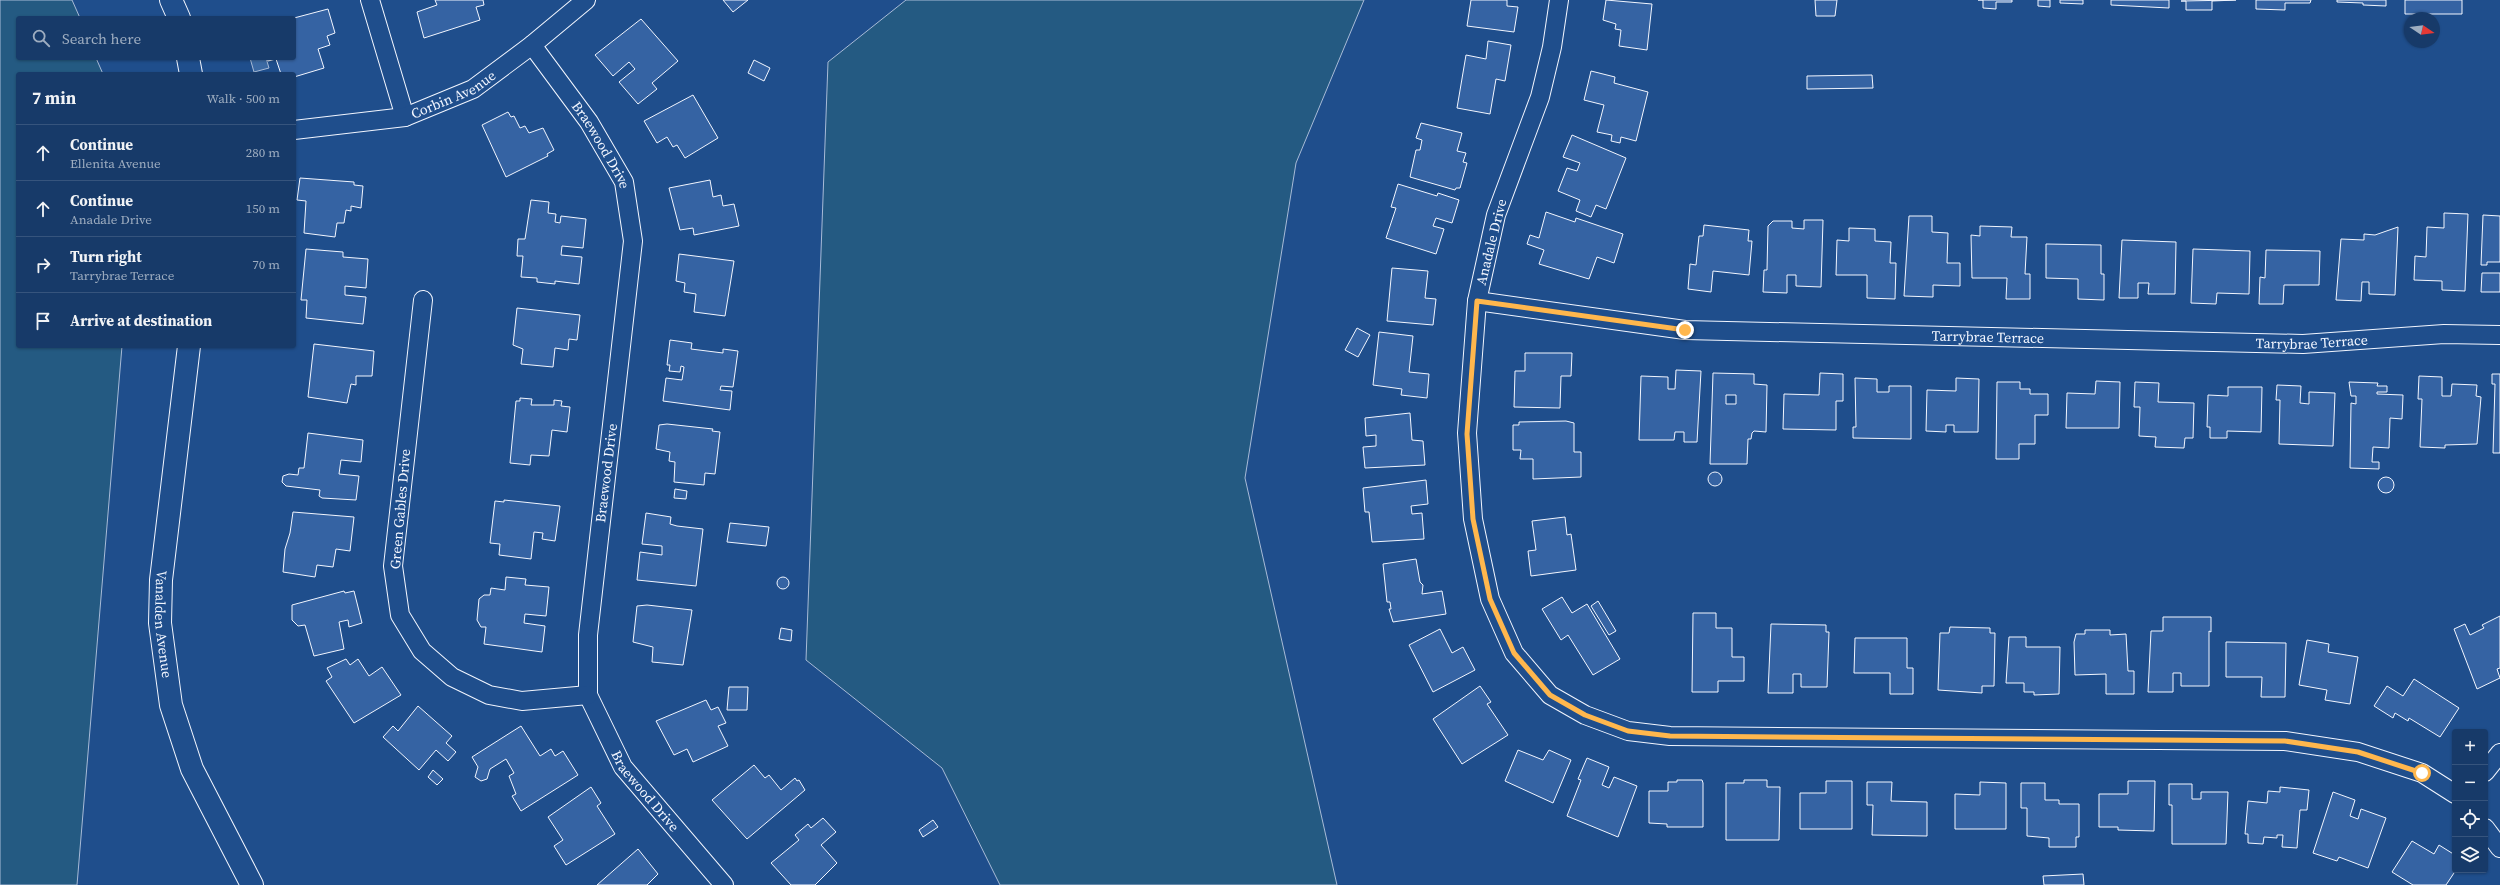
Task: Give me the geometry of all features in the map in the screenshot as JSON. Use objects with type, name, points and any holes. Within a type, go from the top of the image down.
[{"type":"main road","points":[[171,0],[178,16]]},
{"type":"main road","points":[[188,60],[192,72]]},
{"type":"main road","name":"Vanalden Avenue","points":[[188,348],[162,580],[160,623],[171,705],[192,769],[252,885]]},
{"type":"street","points":[[370,0],[405,117]]},
{"type":"street","name":"Corbin Avenue","points":[[296,130],[405,117],[472,89],[532,45],[586,0]]},
{"type":"street","name":"Anadale Drive","points":[[1559,0],[1552,47],[1540,97],[1496,215],[1477,301],[1467,434],[1473,519],[1490,599],[1514,653],[1550,695],[1585,715],[1628,731],[1670,736],[2285,741],[2358,752],[2422,773],[2452,792]]},
{"type":"street","name":"Braewood Drive","points":[[532,45],[590,122],[624,182],[633,241],[588,635],[588,695],[623,767],[724,885]]},
{"type":"street","name":"Green Gables Drive","points":[[423,300],[392,566],[400,615],[422,651],[452,677],[489,695],[522,701],[588,695]]},
{"type":"street","name":"Tarrybrae Terrace","points":[[1477,301],[1685,330],[2303,344],[2444,334],[2500,335]]},
{"type":"street","points":[[2488,768],[2500,753]]},
{"type":"street","points":[[2488,832],[2500,848]]},
{"type":"shaded area","points":[[0,0],[72,0],[79,16],[16,16],[16,60],[97,60],[102,72],[16,72],[16,348],[122,348],[77,885],[0,885]]},
{"type":"shaded area","points":[[906,0],[1364,0],[1296,163],[1245,478],[1337,885],[1000,885],[942,768],[806,660],[828,62]]},
{"type":"shaded area","points":[[251,60],[267,60],[269,68],[254,72]]},
{"type":"building","points":[[435,0],[483,0],[484,5],[476,7],[480,20],[424,38],[417,12],[437,5]]},
{"type":"building","points":[[723,0],[748,0],[733,12]]},
{"type":"building","points":[[1471,0],[1507,0],[1507,6],[1518,7],[1514,32],[1467,26]]},
{"type":"building","points":[[1606,0],[1652,4],[1647,50],[1619,46],[1621,30],[1615,29],[1616,24],[1603,20]]},
{"type":"building","points":[[1815,0],[1837,0],[1835,16],[1816,16]]},
{"type":"building","points":[[1983,0],[2012,0],[2012,2],[1996,2],[1996,9],[1983,8]]},
{"type":"building","points":[[2038,0],[2050,0],[2050,7],[2038,6]]},
{"type":"building","points":[[2060,0],[2083,0],[2083,4],[2060,3]]},
{"type":"building","points":[[2111,0],[2169,0],[2169,8],[2111,5]]},
{"type":"building","points":[[2236,0],[2212,1],[2212,10],[2186,10],[2186,1],[2181,1]]},
{"type":"building","points":[[2256,0],[2311,0],[2310,3],[2285,3],[2285,10],[2256,9]]},
{"type":"building","points":[[2337,0],[2386,0],[2386,6],[2337,2]]},
{"type":"building","points":[[2405,0],[2462,0],[2462,14],[2440,14],[2440,12],[2405,12]]},
{"type":"building","points":[[328,9],[335,33],[327,36],[330,45],[318,49],[324,68],[296,76],[296,72],[280,72],[276,60],[296,60],[296,17]]},
{"type":"building","points":[[641,19],[678,61],[652,83],[657,89],[638,104],[619,82],[635,69],[629,62],[613,76],[595,55]]},
{"type":"building","points":[[1488,41],[1511,45],[1505,81],[1496,79],[1490,114],[1457,108],[1466,55],[1486,59]]},
{"type":"building","points":[[754,60],[770,68],[764,81],[748,73]]},
{"type":"building","points":[[1591,71],[1615,77],[1614,83],[1648,92],[1636,141],[1621,137],[1620,143],[1611,141],[1612,135],[1597,132],[1604,105],[1584,100]]},
{"type":"building","points":[[1872,75],[1873,88],[1807,89],[1807,76]]},
{"type":"building","points":[[693,95],[718,138],[685,158],[677,145],[673,147],[667,137],[657,143],[644,121]]},
{"type":"building","points":[[508,112],[511,117],[514,116],[520,128],[525,126],[529,133],[543,128],[554,150],[547,154],[548,156],[506,177],[482,125]]},
{"type":"building","points":[[1421,123],[1462,133],[1457,151],[1466,153],[1463,162],[1467,163],[1460,188],[1456,188],[1455,190],[1410,177],[1416,150],[1420,150],[1422,140],[1416,138]]},
{"type":"building","points":[[1572,135],[1626,158],[1606,209],[1596,205],[1591,217],[1576,211],[1580,200],[1558,191],[1567,168],[1577,171],[1580,163],[1563,157]]},
{"type":"building","points":[[300,178],[354,182],[354,185],[363,186],[361,208],[351,206],[351,211],[346,210],[344,223],[337,223],[335,237],[304,233],[306,201],[297,200]]},
{"type":"building","points":[[710,180],[713,197],[721,195],[723,206],[734,204],[739,226],[694,235],[693,228],[680,230],[669,188]]},
{"type":"building","points":[[1398,184],[1437,196],[1438,193],[1459,200],[1452,223],[1436,218],[1433,226],[1444,229],[1436,254],[1386,238],[1396,208],[1391,207]]},
{"type":"building","points":[[531,200],[549,202],[548,213],[556,214],[555,222],[560,223],[561,216],[586,219],[583,248],[562,246],[561,255],[582,257],[579,284],[555,281],[555,284],[537,282],[537,278],[521,277],[523,256],[517,256],[518,239],[525,239]]},
{"type":"building","points":[[1546,212],[1575,222],[1576,218],[1623,234],[1614,263],[1597,257],[1589,279],[1539,264],[1544,250],[1527,244],[1530,235],[1539,238]]},
{"type":"building","points":[[2444,213],[2468,214],[2465,291],[2442,290],[2442,281],[2414,280],[2415,256],[2426,257],[2427,227],[2444,228]]},
{"type":"building","points":[[2483,215],[2500,216],[2500,262],[2487,262],[2487,265],[2481,265]]},
{"type":"building","points":[[1909,216],[1932,216],[1932,232],[1948,233],[1947,263],[1960,263],[1960,286],[1933,285],[1933,297],[1904,296]]},
{"type":"building","points":[[1804,220],[1823,220],[1821,287],[1796,286],[1796,275],[1787,275],[1787,293],[1763,292],[1764,270],[1767,270],[1768,226],[1773,221],[1792,221],[1792,228],[1804,229]]},
{"type":"building","points":[[1704,225],[1749,230],[1748,241],[1752,241],[1749,275],[1713,271],[1711,292],[1688,289],[1690,264],[1696,265],[1699,236],[1703,236]]},
{"type":"building","points":[[1980,226],[2012,227],[2011,237],[2027,237],[2025,274],[2030,274],[2030,299],[2006,299],[2007,278],[1972,278],[1971,235],[1980,236]]},
{"type":"building","points":[[2398,227],[2395,295],[2369,294],[2369,282],[2362,282],[2361,301],[2336,300],[2341,239],[2364,240],[2364,234],[2375,235]]},
{"type":"building","points":[[1849,228],[1875,229],[1875,241],[1891,242],[1890,263],[1896,263],[1895,299],[1867,298],[1867,275],[1836,275],[1837,240],[1849,241]]},
{"type":"building","points":[[2122,240],[2176,242],[2175,294],[2148,294],[2149,283],[2138,283],[2138,298],[2119,298]]},
{"type":"building","points":[[2046,244],[2101,245],[2101,274],[2104,274],[2104,300],[2078,299],[2078,279],[2046,278]]},
{"type":"building","points":[[306,249],[343,252],[343,257],[368,259],[366,288],[345,286],[345,295],[366,297],[363,324],[306,318],[307,300],[301,300]]},
{"type":"building","points":[[2193,249],[2250,251],[2249,294],[2217,293],[2216,304],[2191,303]]},
{"type":"building","points":[[2266,250],[2320,251],[2319,285],[2284,285],[2283,304],[2259,304],[2260,277],[2265,278]]},
{"type":"building","points":[[679,254],[734,261],[725,316],[694,312],[696,294],[684,292],[685,283],[676,281]]},
{"type":"building","points":[[1392,268],[1428,271],[1425,298],[1436,299],[1433,325],[1387,321]]},
{"type":"building","points":[[2482,273],[2500,273],[2500,292],[2481,292]]},
{"type":"building","points":[[517,308],[580,315],[577,340],[569,339],[568,350],[555,348],[553,367],[521,364],[523,349],[513,345]]},
{"type":"building","points":[[1357,328],[1370,335],[1358,357],[1345,350]]},
{"type":"building","points":[[1379,332],[1413,336],[1409,372],[1429,374],[1427,398],[1401,395],[1402,389],[1373,385]]},
{"type":"building","points":[[670,340],[692,343],[691,349],[723,353],[723,349],[738,351],[733,387],[721,386],[720,390],[732,391],[730,410],[663,401],[666,378],[682,380],[684,367],[681,366],[680,372],[669,371],[670,365],[667,365]]},
{"type":"building","points":[[314,344],[374,351],[372,376],[356,376],[356,385],[351,384],[347,403],[308,397]]},
{"type":"building","points":[[1525,353],[1572,353],[1571,376],[1561,376],[1560,408],[1514,407],[1515,371],[1525,371]]},
{"type":"building","points":[[1676,370],[1701,371],[1697,442],[1684,442],[1684,432],[1675,432],[1674,440],[1639,440],[1641,376],[1668,377],[1668,389],[1675,389]]},
{"type":"building","points":[[1713,373],[1754,374],[1754,384],[1767,385],[1766,432],[1754,431],[1751,439],[1748,439],[1747,464],[1710,464]],"holes":[[[1726,395],[1736,395],[1736,404],[1726,404]]]},
{"type":"building","points":[[1820,373],[1843,374],[1843,401],[1836,401],[1836,430],[1783,429],[1784,394],[1819,395]]},
{"type":"building","points":[[2492,374],[2500,374],[2500,453],[2493,453],[2495,384],[2492,384]]},
{"type":"building","points":[[2419,376],[2442,377],[2442,396],[2451,396],[2452,384],[2477,385],[2476,396],[2481,397],[2477,444],[2445,445],[2445,448],[2420,447],[2422,399],[2418,399]]},
{"type":"building","points":[[1855,378],[1877,379],[1877,392],[1889,392],[1889,386],[1911,386],[1911,439],[1853,438],[1853,427],[1856,427]]},
{"type":"building","points":[[1956,378],[1979,379],[1978,432],[1954,432],[1954,425],[1946,425],[1946,432],[1926,431],[1927,390],[1956,391]]},
{"type":"building","points":[[2096,381],[2120,382],[2119,428],[2066,428],[2067,393],[2095,394]]},
{"type":"building","points":[[1997,382],[2020,382],[2020,389],[2030,389],[2030,394],[2048,394],[2048,415],[2035,415],[2035,444],[2019,444],[2019,459],[1996,459]]},
{"type":"building","points":[[2135,382],[2159,383],[2158,402],[2194,403],[2193,438],[2185,438],[2184,448],[2155,447],[2156,437],[2139,436],[2140,407],[2134,407]]},
{"type":"building","points":[[2349,382],[2378,383],[2377,386],[2387,386],[2387,392],[2377,392],[2377,394],[2403,395],[2402,419],[2390,418],[2389,448],[2373,447],[2372,462],[2379,462],[2379,469],[2350,468],[2351,403],[2356,404],[2356,396],[2351,396]]},
{"type":"building","points":[[2277,385],[2301,386],[2300,403],[2309,404],[2309,392],[2335,393],[2333,446],[2279,444],[2280,400],[2276,400]]},
{"type":"building","points":[[2228,387],[2262,387],[2261,432],[2227,431],[2227,438],[2210,438],[2210,427],[2207,427],[2208,395],[2228,396]]},
{"type":"building","points":[[520,398],[532,399],[531,405],[554,405],[554,400],[562,401],[561,406],[570,407],[567,432],[552,430],[549,456],[531,455],[530,465],[510,463],[516,401],[520,401]]},
{"type":"building","points":[[1410,413],[1412,440],[1423,441],[1425,465],[1365,468],[1363,447],[1376,446],[1376,435],[1366,436],[1365,418]]},
{"type":"building","points":[[1566,421],[1574,423],[1574,452],[1581,452],[1581,477],[1533,479],[1533,459],[1520,459],[1521,450],[1513,450],[1513,425],[1519,425],[1519,422]]},
{"type":"building","points":[[667,424],[713,429],[712,431],[720,432],[715,474],[705,473],[704,485],[674,482],[675,462],[669,461],[670,452],[656,449],[659,425]]},
{"type":"building","points":[[308,433],[363,440],[361,462],[341,460],[339,474],[359,476],[356,500],[322,498],[319,496],[320,490],[286,486],[282,482],[283,476],[289,474],[298,475],[299,468],[304,468]]},
{"type":"building","points":[[1712,472],[1718,472],[1722,476],[1722,482],[1718,486],[1712,486],[1708,482],[1708,476]]},
{"type":"building","points":[[2386,477],[2393,482],[2394,485],[2389,492],[2386,493],[2379,488],[2378,485],[2383,478]]},
{"type":"building","points":[[1426,480],[1428,504],[1411,506],[1412,514],[1422,513],[1424,539],[1372,542],[1369,512],[1365,512],[1363,488]]},
{"type":"building","points":[[675,489],[687,491],[686,499],[674,498]]},
{"type":"building","points":[[504,500],[560,506],[555,541],[542,539],[543,533],[534,532],[531,559],[499,555],[500,544],[490,543],[495,501],[504,502]]},
{"type":"building","points":[[293,512],[354,517],[350,551],[336,549],[333,567],[317,565],[315,577],[283,572],[285,549],[290,533]]},
{"type":"building","points":[[646,513],[671,517],[670,524],[677,526],[703,529],[696,586],[637,580],[640,552],[662,555],[662,546],[642,544]]},
{"type":"building","points":[[1565,517],[1567,535],[1571,534],[1576,570],[1531,576],[1528,551],[1536,550],[1532,521]]},
{"type":"building","points":[[730,523],[769,527],[766,546],[727,542]]},
{"type":"building","points":[[1416,559],[1420,582],[1423,585],[1422,594],[1442,591],[1446,614],[1393,622],[1389,609],[1391,609],[1390,602],[1387,602],[1383,564]]},
{"type":"building","points":[[506,577],[526,579],[525,585],[549,587],[546,616],[525,614],[524,623],[545,626],[542,652],[484,644],[486,627],[481,627],[477,620],[479,599],[484,595],[490,595],[491,588],[505,590]]},
{"type":"building","points":[[781,577],[785,577],[789,583],[785,589],[781,589],[777,585],[777,581]]},
{"type":"building","points":[[344,591],[345,593],[354,591],[362,623],[349,627],[348,620],[339,622],[344,649],[314,656],[305,625],[298,626],[292,620],[292,605]]},
{"type":"building","points":[[1562,597],[1572,613],[1587,604],[1620,659],[1593,675],[1568,635],[1561,640],[1542,609]]},
{"type":"building","points":[[1598,601],[1616,631],[1609,635],[1591,606]]},
{"type":"building","points":[[647,605],[692,610],[683,665],[652,662],[653,647],[633,642],[637,606]]},
{"type":"building","points":[[1693,613],[1716,613],[1716,628],[1732,628],[1732,657],[1744,657],[1744,681],[1718,681],[1718,692],[1692,692]]},
{"type":"building","points":[[2500,616],[2500,668],[2497,669],[2500,678],[2477,689],[2454,629],[2465,624],[2470,635],[2484,628],[2482,625]]},
{"type":"building","points":[[2163,617],[2211,617],[2211,632],[2209,631],[2209,686],[2181,686],[2181,673],[2173,673],[2173,692],[2148,692],[2151,631],[2163,631]]},
{"type":"building","points":[[1771,624],[1826,625],[1826,632],[1829,632],[1827,687],[1801,687],[1801,674],[1793,674],[1793,693],[1768,693]]},
{"type":"building","points":[[1950,627],[1990,628],[1990,633],[1995,633],[1994,686],[1982,686],[1982,693],[1938,690],[1940,633],[1949,633]]},
{"type":"building","points":[[781,628],[792,630],[791,641],[779,639]]},
{"type":"building","points":[[1440,629],[1452,653],[1463,647],[1475,670],[1433,692],[1409,645]]},
{"type":"building","points":[[2085,630],[2110,630],[2110,635],[2126,634],[2128,671],[2134,671],[2134,694],[2106,694],[2106,674],[2075,675],[2074,642],[2076,634],[2085,634]]},
{"type":"building","points":[[2009,637],[2026,637],[2026,647],[2060,647],[2059,694],[2034,695],[2034,692],[2024,692],[2024,683],[2006,683]]},
{"type":"building","points":[[1855,638],[1907,638],[1907,668],[1913,668],[1913,694],[1890,694],[1890,673],[1854,673]]},
{"type":"building","points":[[2307,640],[2329,644],[2328,652],[2358,657],[2350,704],[2325,700],[2327,690],[2299,685]]},
{"type":"building","points":[[2226,642],[2286,643],[2285,697],[2261,697],[2262,677],[2226,677]]},
{"type":"building","points":[[346,659],[350,665],[358,659],[369,676],[382,667],[401,695],[354,723],[326,681],[332,677],[327,668]]},
{"type":"building","points":[[2414,679],[2459,708],[2440,737],[2409,718],[2408,721],[2395,713],[2393,718],[2374,706],[2387,686],[2403,696]]},
{"type":"building","points":[[1480,686],[1491,702],[1487,704],[1508,735],[1462,764],[1433,719]]},
{"type":"building","points":[[729,687],[748,687],[747,710],[727,710]]},
{"type":"building","points":[[706,700],[711,710],[718,707],[726,723],[718,726],[728,746],[693,762],[687,749],[674,755],[656,721]]},
{"type":"building","points":[[418,706],[452,736],[446,743],[456,752],[448,761],[436,750],[419,770],[383,737],[393,726],[398,731]]},
{"type":"building","points":[[521,726],[540,756],[551,749],[555,756],[563,751],[578,775],[521,811],[512,796],[516,794],[509,776],[514,773],[506,759],[490,769],[487,779],[481,781],[475,777],[478,767],[472,757]]},
{"type":"building","points":[[1518,750],[1543,760],[1549,750],[1571,760],[1553,803],[1505,781]]},
{"type":"building","points":[[1587,758],[1609,767],[1602,785],[1609,788],[1614,777],[1637,786],[1618,837],[1567,816],[1581,780],[1578,779]]},
{"type":"building","points":[[754,765],[765,778],[769,775],[781,790],[795,778],[797,781],[799,780],[805,790],[747,839],[712,800]]},
{"type":"building","points":[[433,770],[443,779],[437,785],[428,777]]},
{"type":"building","points":[[1677,780],[1702,780],[1703,827],[1667,827],[1667,824],[1649,823],[1649,791],[1668,791],[1668,782],[1677,782]]},
{"type":"building","points":[[1744,780],[1767,780],[1767,787],[1780,787],[1779,840],[1726,840],[1726,783],[1744,783]]},
{"type":"building","points":[[1826,781],[1852,781],[1852,829],[1800,829],[1800,793],[1826,793]]},
{"type":"building","points":[[2128,781],[2155,781],[2154,831],[2118,830],[2118,827],[2099,827],[2099,794],[2128,794]]},
{"type":"building","points":[[1867,782],[1892,782],[1891,801],[1927,802],[1927,836],[1872,835],[1873,805],[1867,805]]},
{"type":"building","points":[[1980,782],[2006,783],[2006,829],[1955,829],[1955,794],[1980,795]]},
{"type":"building","points":[[2021,783],[2045,783],[2045,800],[2059,800],[2059,804],[2079,804],[2079,837],[2076,837],[2076,847],[2049,847],[2049,838],[2027,836],[2027,808],[2021,808]]},
{"type":"building","points":[[2169,784],[2192,784],[2192,799],[2201,799],[2201,792],[2228,792],[2226,844],[2172,844],[2172,805],[2169,805]]},
{"type":"building","points":[[591,787],[601,803],[597,806],[615,834],[566,865],[554,846],[563,840],[548,817]]},
{"type":"building","points":[[2280,787],[2309,790],[2307,810],[2300,810],[2297,848],[2282,847],[2283,835],[2277,835],[2277,838],[2264,837],[2263,844],[2248,843],[2248,834],[2245,834],[2248,801],[2267,803],[2268,791],[2280,792]]},
{"type":"building","points":[[2333,792],[2355,800],[2350,816],[2358,819],[2361,809],[2386,818],[2368,868],[2339,857],[2337,861],[2313,853]]},
{"type":"building","points":[[823,818],[836,832],[821,845],[837,863],[815,885],[791,885],[771,863],[799,840],[795,835],[808,824],[811,828]]},
{"type":"building","points":[[933,820],[938,827],[923,837],[919,830]]},
{"type":"building","points":[[2412,841],[2434,854],[2439,845],[2452,853],[2452,873],[2454,873],[2446,885],[2413,885],[2392,872]]},
{"type":"building","points":[[638,849],[658,874],[647,885],[597,885]]},
{"type":"building","points":[[2083,874],[2084,885],[2044,885],[2043,876]]},
{"type":"route","points":[[1685,330],[1477,301],[1467,434],[1473,519],[1490,599],[1514,653],[1550,695],[1585,715],[1628,731],[1670,736],[2285,741],[2358,752],[2422,773]]}]
